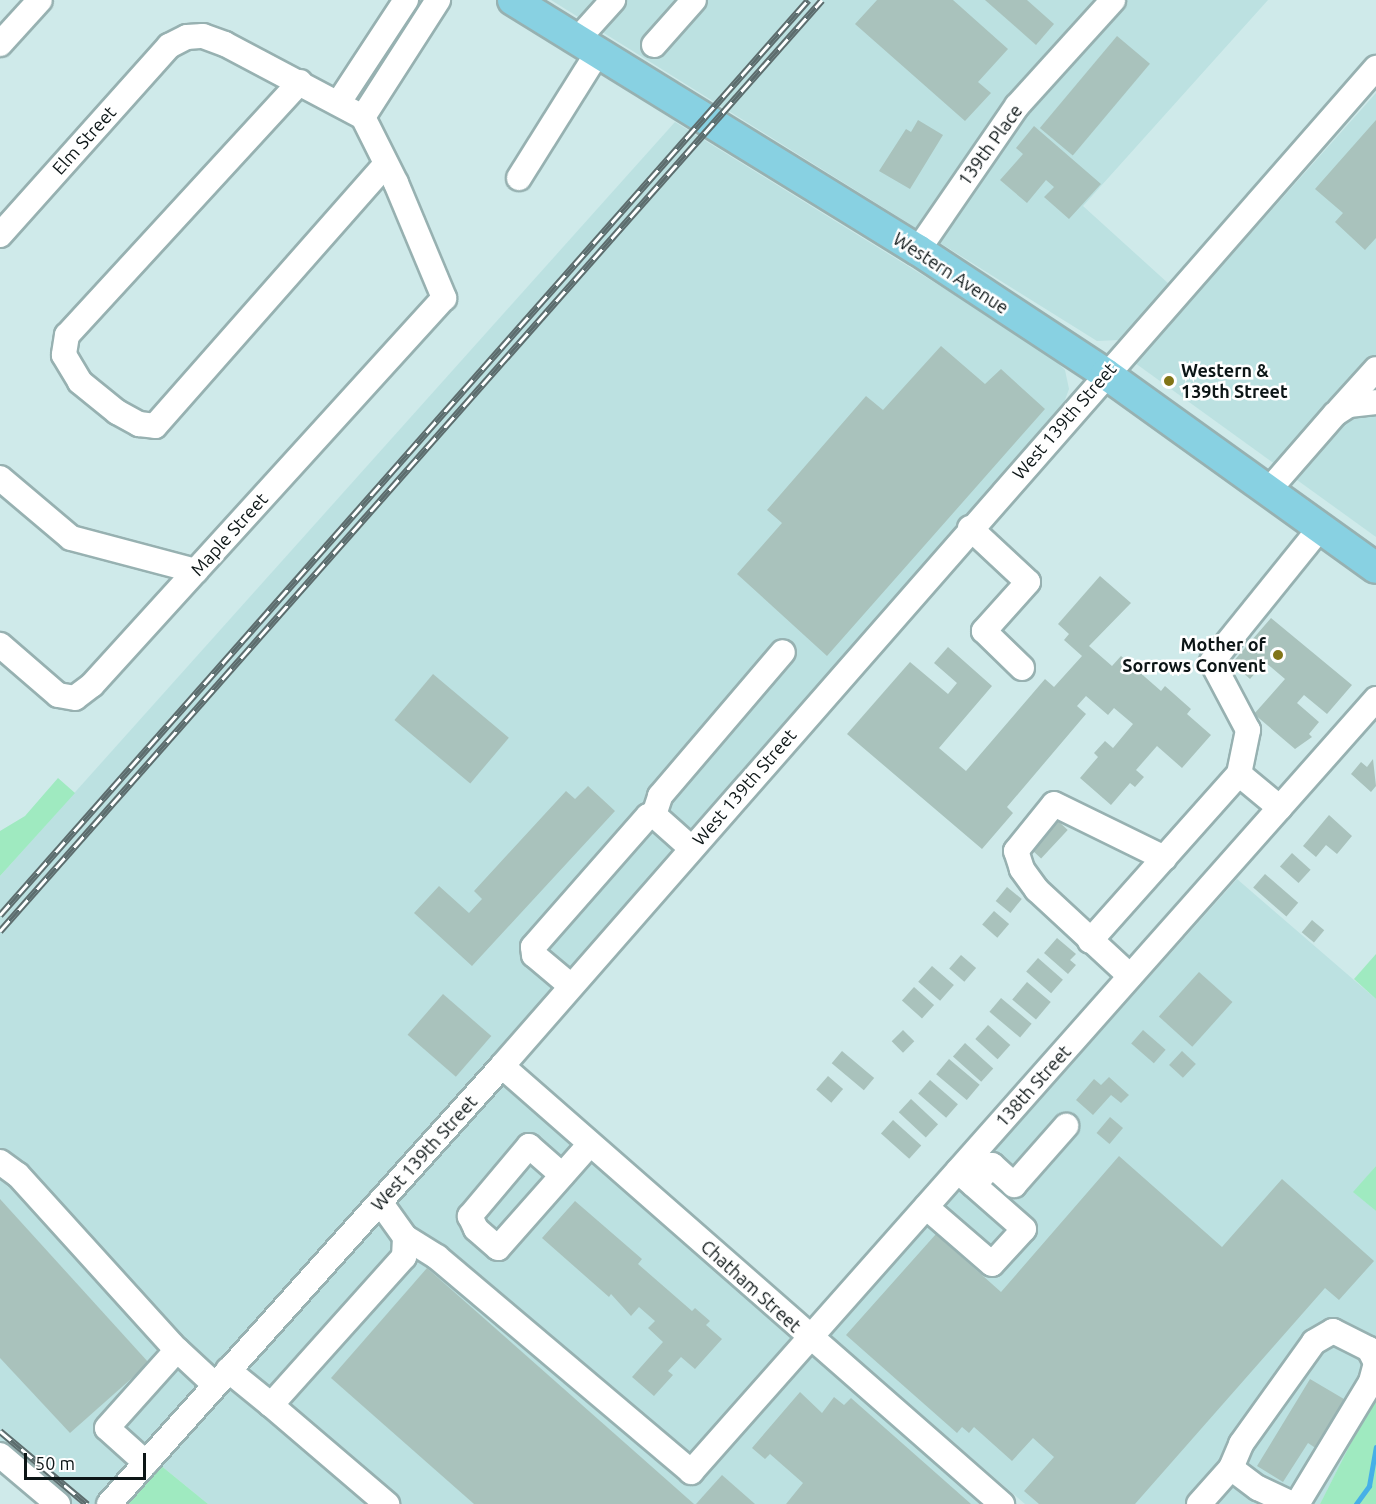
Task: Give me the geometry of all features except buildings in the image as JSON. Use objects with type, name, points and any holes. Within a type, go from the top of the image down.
[{"type":"main road","name":"Western Avenue","points":[[513,0],[918,250],[1106,374],[1376,568]]},
{"type":"street","points":[[0,44],[40,0]]},
{"type":"street","points":[[339,102],[406,0]]},
{"type":"street","points":[[363,117],[438,0]]},
{"type":"street","points":[[519,178],[613,0]]},
{"type":"street","points":[[654,45],[694,0]]},
{"type":"street","name":"139th Place","points":[[918,250],[1017,106],[1113,0]]},
{"type":"street","name":"Elm Street","points":[[0,235],[169,46],[187,37],[202,36],[300,82]]},
{"type":"street","name":"West 139th Street","points":[[109,1504],[502,1066],[970,528],[1376,68]]},
{"type":"street","points":[[300,82],[339,102],[363,117],[386,164],[155,426],[140,424],[117,412],[80,382],[64,355],[68,335],[300,82]]},
{"type":"street","name":"Maple Street","points":[[0,645],[58,694],[75,698],[92,685],[444,298],[386,164]]},
{"type":"street","points":[[1268,491],[1376,369]]},
{"type":"street","points":[[1335,414],[1349,405],[1376,402]]},
{"type":"street","points":[[0,478],[71,537],[196,571]]},
{"type":"street","points":[[970,528],[1028,582],[984,631],[1022,668]]},
{"type":"street","points":[[1090,941],[1239,774],[1248,730],[1212,662],[1320,528]]},
{"type":"street","points":[[654,815],[660,796],[783,652]]},
{"type":"street","name":"138th Street","points":[[405,1237],[437,1257],[691,1472],[926,1207],[966,1178],[1131,976],[1376,699]]},
{"type":"street","points":[[1239,774],[1280,808]]},
{"type":"street","points":[[1131,976],[1090,941],[1037,890],[1022,869],[1016,850],[1054,804],[1164,858]]},
{"type":"street","points":[[654,815],[692,848]]},
{"type":"street","points":[[571,986],[534,955],[533,947],[648,816],[654,815]]},
{"type":"street","name":"Chatham Street","points":[[502,1066],[809,1338],[1002,1504]]},
{"type":"street","points":[[926,1207],[992,1264],[1024,1229],[966,1178],[992,1166],[1014,1185],[1066,1126]]},
{"type":"street","points":[[562,1175],[590,1143]]},
{"type":"street","points":[[0,1162],[18,1175],[177,1350],[271,1405],[387,1504]]},
{"type":"street","points":[[271,1405],[404,1257],[405,1237],[380,1202]]},
{"type":"street","points":[[1199,1504],[1231,1468],[1241,1444],[1314,1342],[1334,1331],[1369,1350],[1376,1363],[1371,1382],[1297,1504]]},
{"type":"street","points":[[146,1463],[107,1428],[177,1350]]},
{"type":"street","points":[[0,1455],[58,1504]]},
{"type":"street","points":[[1231,1468],[1251,1496],[1292,1504]]},
{"type":"shaded area","points":[[551,0],[1268,0],[1083,206],[1169,284],[1119,340],[1097,341]]},
{"type":"shaded area","points":[[1376,93],[1376,537],[1135,363]]},
{"type":"shaded area","points":[[675,122],[1047,352],[1065,370],[1069,389],[1061,411],[99,1504],[70,1504],[0,1446],[0,876]]},
{"type":"shaded area","points":[[1237,879],[1376,999],[1376,1166],[1354,1192],[1376,1211],[1376,1395],[1320,1504],[1025,1504],[830,1335]]},
{"type":"shaded area","points":[[500,1079],[987,1504],[208,1504],[159,1464]]},
{"type":"green space","points":[[58,778],[75,793],[0,876],[0,831],[25,816]]},
{"type":"green space","points":[[1376,954],[1376,999],[1354,979]]},
{"type":"green space","points":[[1376,1166],[1376,1211],[1353,1192]]},
{"type":"green space","points":[[1376,1395],[1376,1504],[1320,1504],[1357,1431]]},
{"type":"green space","points":[[159,1464],[208,1504],[123,1504]]},
{"type":"waterway","points":[[1356,1504],[1369,1486],[1376,1448]]},
{"type":"railway","points":[[0,915],[808,0]]},
{"type":"railway","points":[[0,931],[822,0]]},
{"type":"railway","points":[[0,1431],[87,1504]]},
{"type":"place","name":"Western & 139th Street","points":[[1169,381]]},
{"type":"place","name":"Mother of Sorrows Convent","points":[[1278,655]]}]
